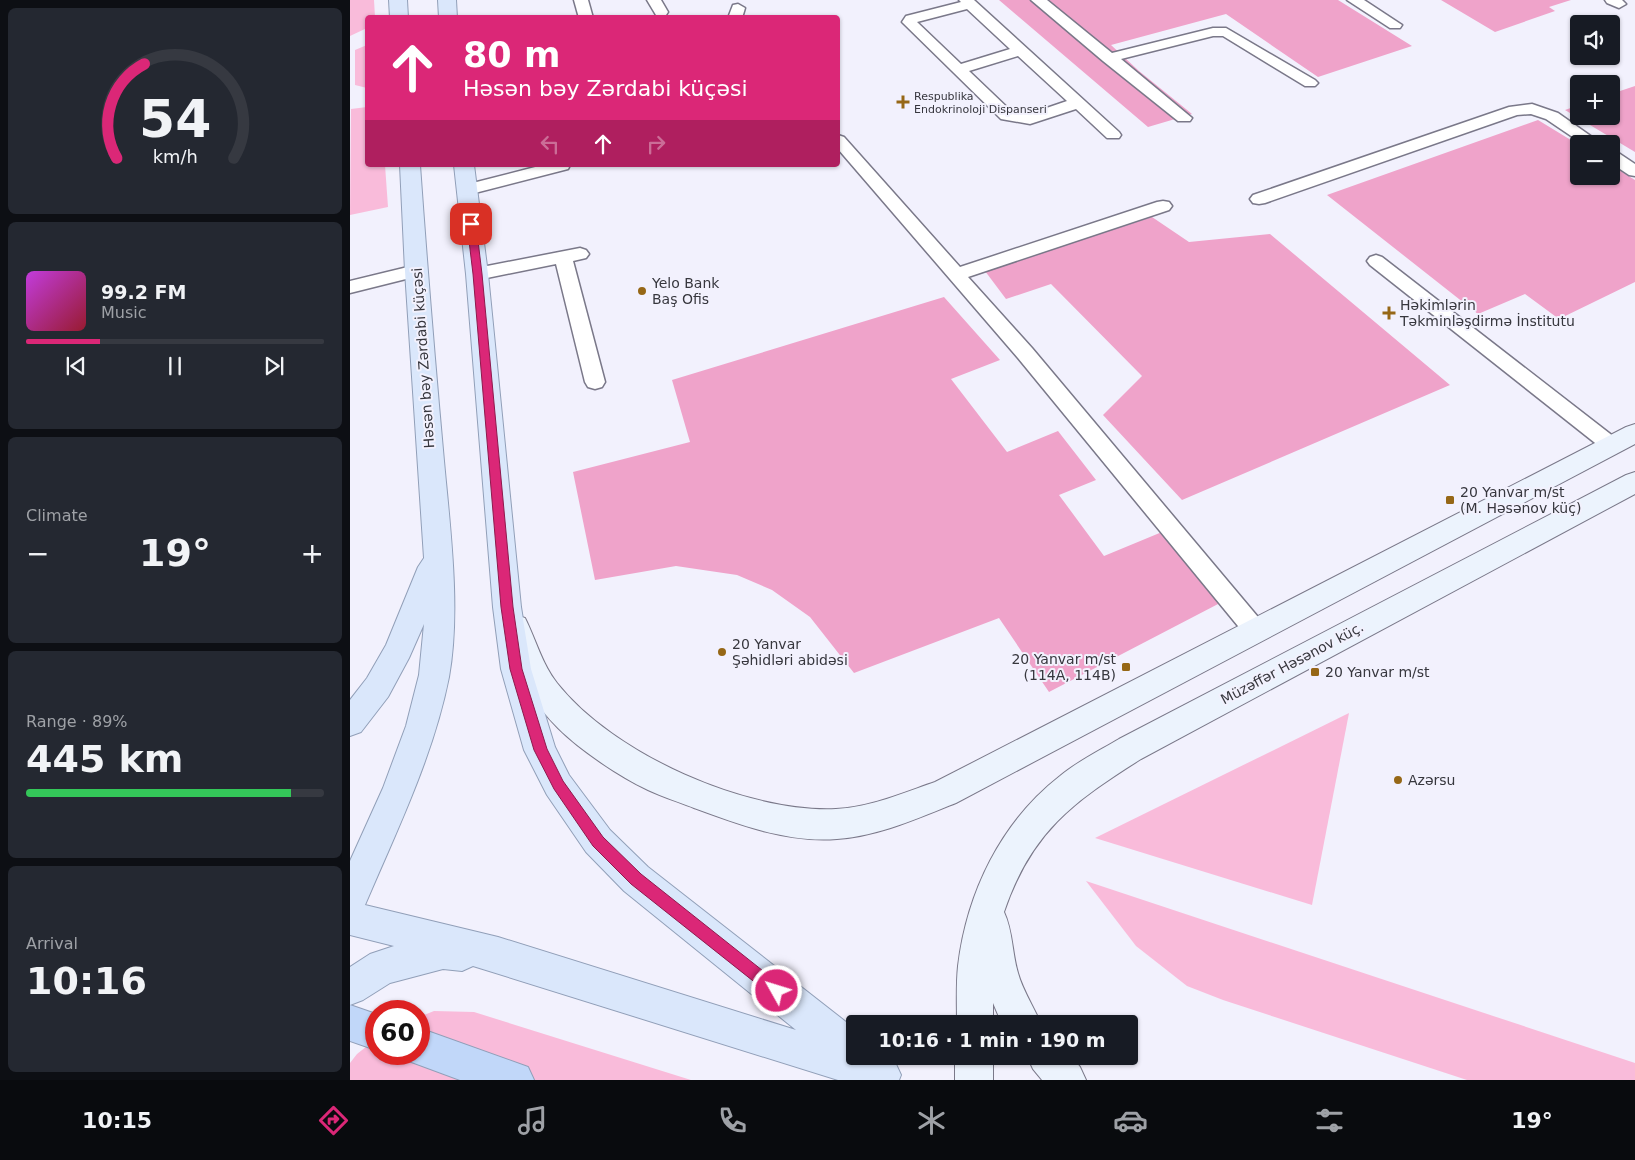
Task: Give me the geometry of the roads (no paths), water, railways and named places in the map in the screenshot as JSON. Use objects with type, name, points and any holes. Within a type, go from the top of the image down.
[{"type":"highway","points":[[350,1023],[365,1028]]},
{"type":"highway","points":[[430,1051],[515,1080]]},
{"type":"main road","points":[[398,0],[399,15]]},
{"type":"main road","points":[[447,0],[448,15]]},
{"type":"main road","name":"Həsən bəy Zərdabi küçəsi","points":[[350,899],[400,789],[422,726],[434,675],[439,634],[438,551],[416,271],[410,167]]},
{"type":"main road","points":[[464,167],[478,274],[507,607],[516,669],[540,750],[558,785],[598,842],[636,879],[877,1069]]},
{"type":"main road","points":[[507,607],[526,655],[545,691],[569,719],[613,753],[659,780],[736,808],[788,822],[837,824],[882,816],[945,793],[1635,433]]},
{"type":"main road","name":"Müzəffər Həsənov küç.","points":[[975,1015],[976,967],[991,894],[1002,869],[1032,825],[1071,786],[1130,749],[1635,482]]},
{"type":"main road","points":[[350,722],[362,710],[392,665],[409,627],[438,551]]},
{"type":"main road","points":[[991,894],[992,933],[997,962],[1008,995],[1019,1015]]},
{"type":"main road","points":[[350,918],[498,955],[877,1069]]},
{"type":"main road","points":[[350,987],[383,967],[443,951],[498,955]]},
{"type":"main road","points":[[974,1065],[974,1080]]},
{"type":"main road","points":[[1054,1065],[1067,1080]]},
{"type":"lane","points":[[582,0],[585,15]]},
{"type":"lane","points":[[1038,0],[1184,118]]},
{"type":"lane","points":[[1354,0],[1395,26]]},
{"type":"lane","points":[[1078,103],[1030,119],[1007,116],[908,22],[911,19],[968,2],[1113,135]]},
{"type":"lane","points":[[1108,58],[1213,32],[1226,32],[1310,83]]},
{"type":"lane","points":[[958,70],[1021,50]]},
{"type":"lane","points":[[1259,199],[1514,110],[1532,109],[1552,116],[1580,135]]},
{"type":"lane","points":[[840,142],[1025,353],[1255,630]]},
{"type":"lane","points":[[1620,161],[1635,171]]},
{"type":"lane","points":[[467,190],[554,167]]},
{"type":"lane","points":[[956,274],[1163,206]]},
{"type":"lane","points":[[478,274],[572,256],[595,382]]},
{"type":"lane","points":[[1376,261],[1611,445]]},
{"type":"lane","points":[[350,287],[416,271]]},
{"type":"place","name":"Respublika Endokrinoloji Dispanseri","points":[[903,102]]},
{"type":"place","name":"Yelo Bank Baş Ofis","points":[[642,291]]},
{"type":"place","name":"Həkimlərin Təkminləşdirmə İnstitutu","points":[[1389,313]]},
{"type":"place","name":"20 Yanvar m/st (M. Həsənov küç)","points":[[1450,500]]},
{"type":"place","name":"20 Yanvar Şəhidləri abidəsi","points":[[722,652]]},
{"type":"place","name":"20 Yanvar m/st (114A, 114B)","points":[[1126,667]]},
{"type":"place","name":"20 Yanvar m/st","points":[[1315,672]]},
{"type":"place","name":"Azərsu","points":[[1398,780]]}]
